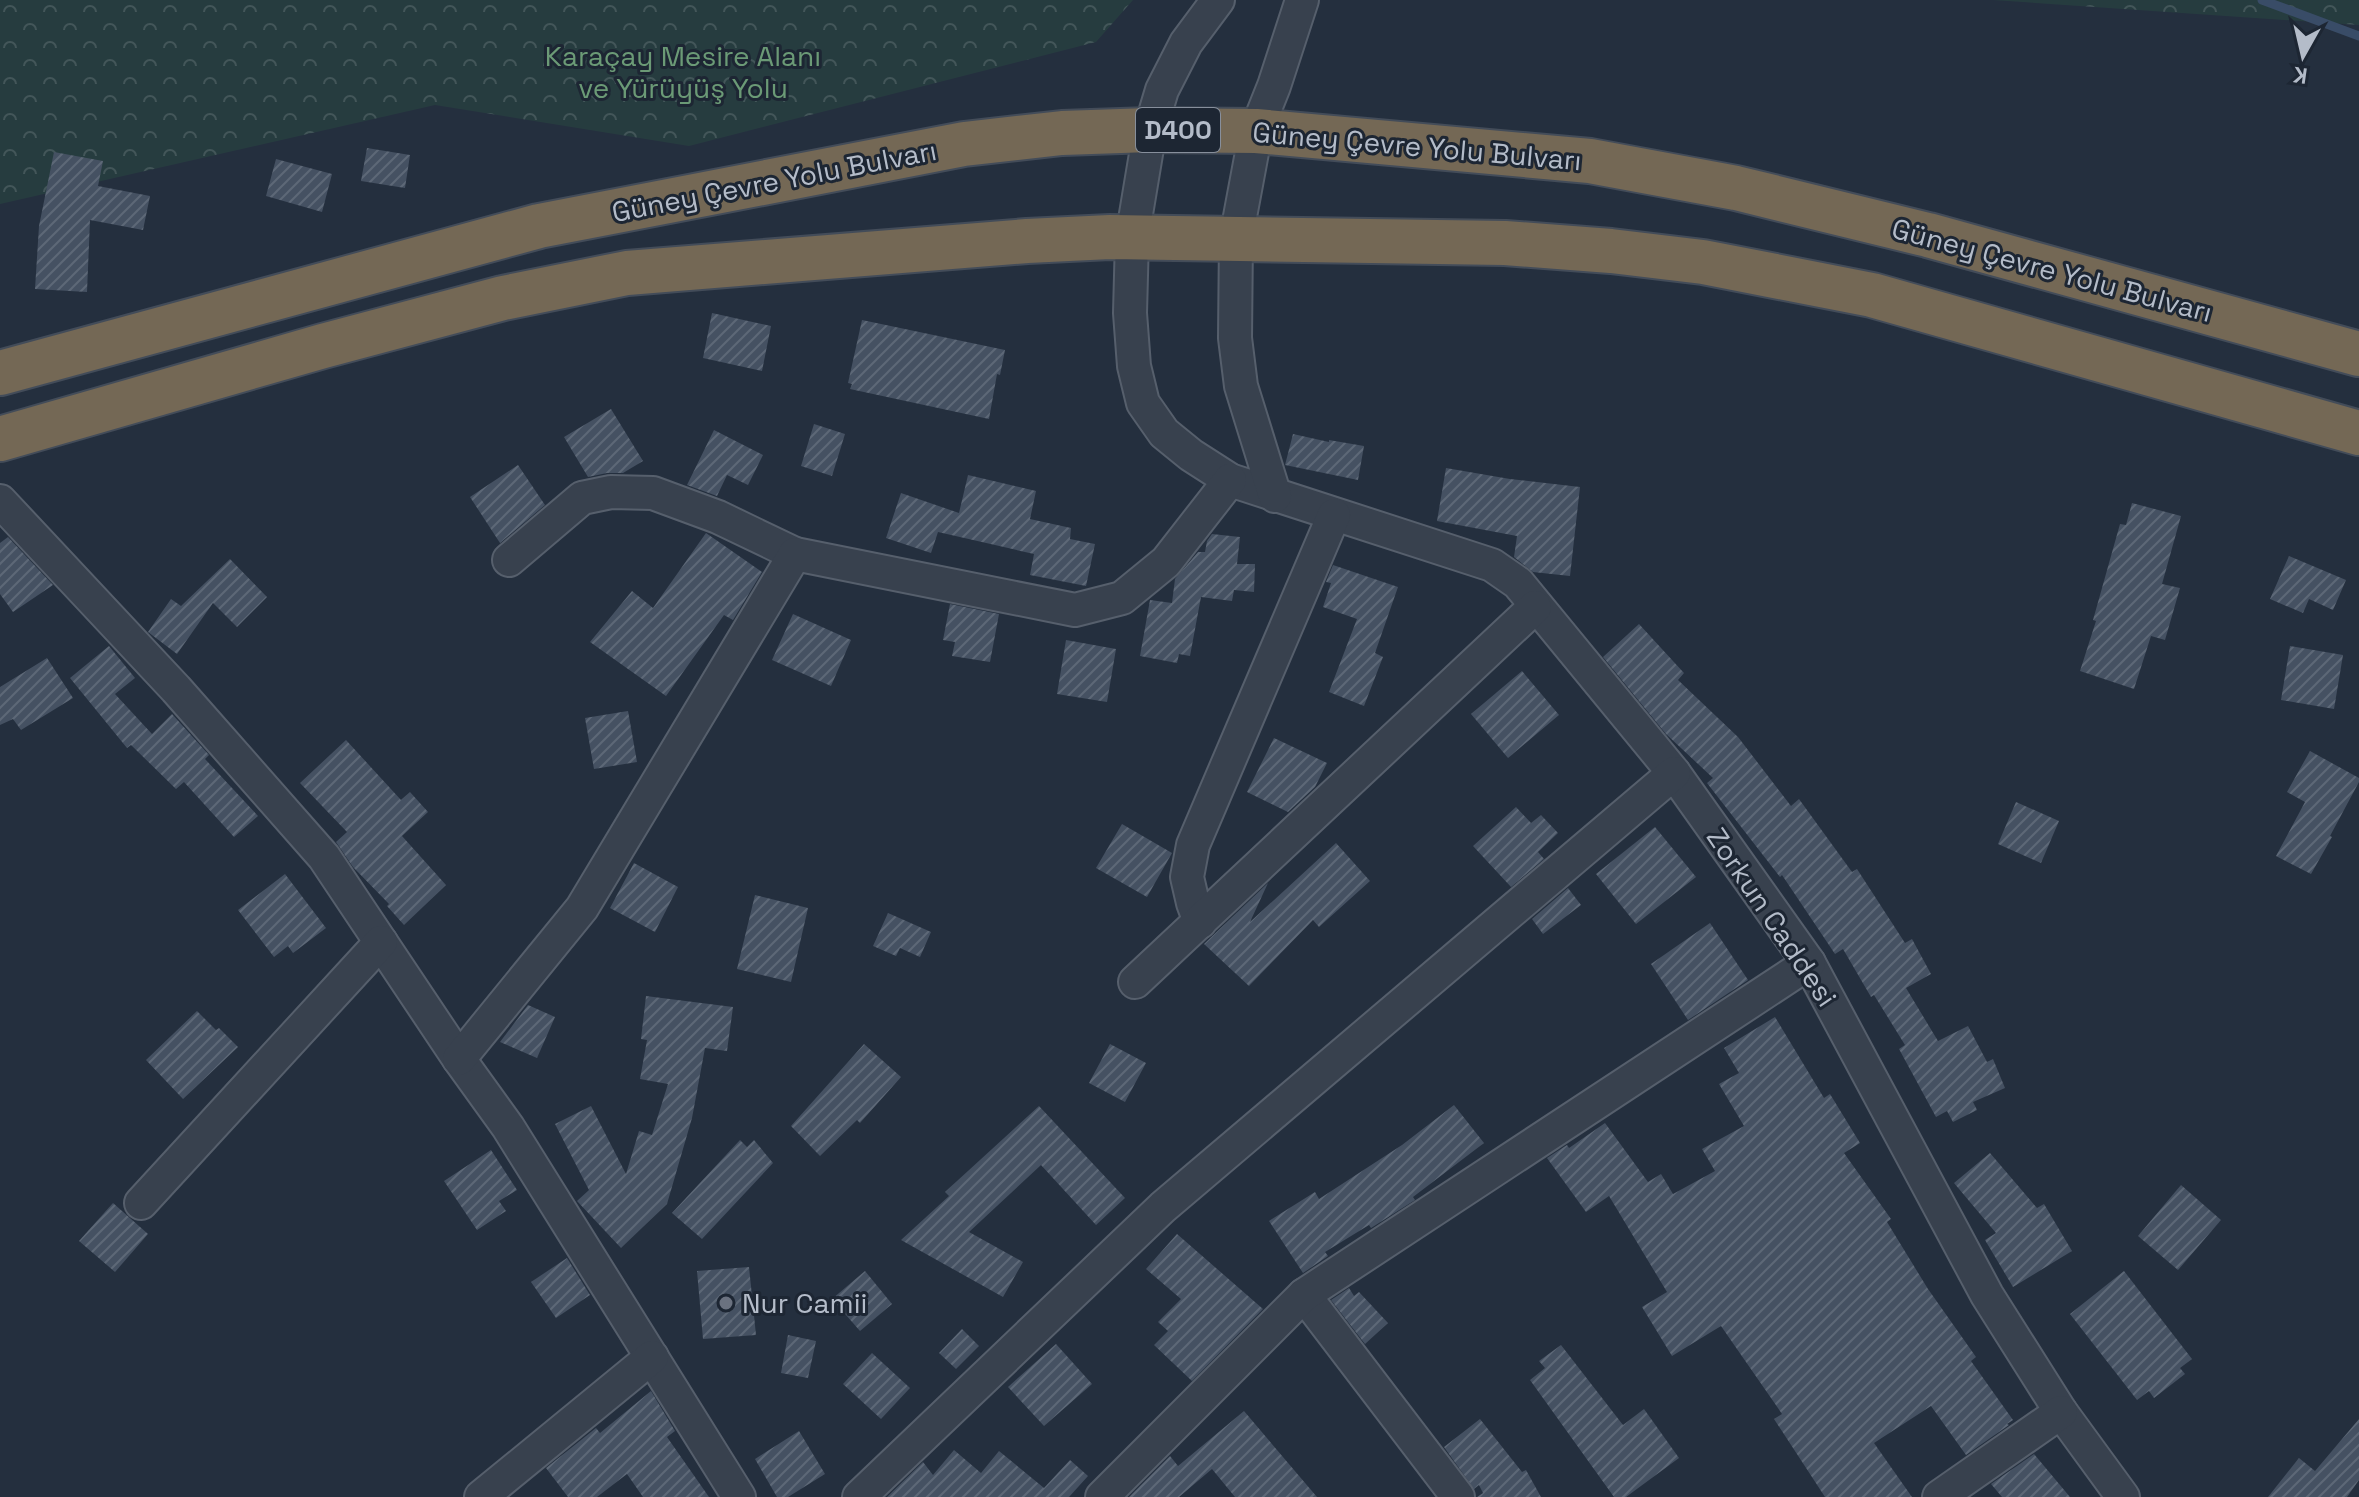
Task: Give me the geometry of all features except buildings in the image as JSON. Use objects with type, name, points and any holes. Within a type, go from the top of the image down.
[{"type":"highway","name":"Güney Çevre Yolu Bulvarı","points":[[0,373],[539,226],[964,144],[1062,133],[1150,130],[1256,131],[1590,161],[1736,188],[1928,235],[2359,354]]},
{"type":"highway","points":[[0,439],[503,298],[627,273],[1027,241],[1132,238],[1505,243],[1703,262],[1872,295],[2359,433]]},
{"type":"street","name":"Zorkun Caddesi","points":[[1218,0],[1186,43],[1162,90],[1150,130],[1132,238],[1130,313],[1134,366],[1143,403],[1164,433],[1230,480],[1492,565],[1518,583],[1674,773],[1809,963],[1987,1295],[2061,1412],[2123,1497]]},
{"type":"street","points":[[1275,496],[1241,386],[1235,338],[1236,238],[1256,131],[1302,0]]},
{"type":"street","points":[[509,560],[582,498],[611,492],[653,493],[718,517],[795,554],[1075,610],[1122,598],[1166,562],[1230,480]]},
{"type":"street","points":[[0,501],[176,689],[324,857],[508,1127],[739,1497]]},
{"type":"street","points":[[1200,922],[1187,877],[1193,845],[1334,515]]},
{"type":"street","points":[[459,1059],[582,908],[795,554]]},
{"type":"street","points":[[1135,982],[1535,607]]},
{"type":"street","points":[[859,1497],[1163,1207],[1674,773]]},
{"type":"street","points":[[141,1203],[381,942]]},
{"type":"street","points":[[1102,1497],[1304,1295],[1809,963]]},
{"type":"street","points":[[1304,1295],[1458,1497]]},
{"type":"street","points":[[481,1497],[652,1357]]},
{"type":"street","points":[[1939,1497],[2061,1412]]},
{"type":"green space","name":"Karaçay Mesire Alanı ve Yürüyüş Yolu","points":[[0,0],[1133,0],[1096,42],[689,146],[435,105],[0,204]]},
{"type":"green space","points":[[1993,0],[2359,0],[2359,25]]},
{"type":"waterway","points":[[2262,0],[2359,36]]},
{"type":"place","name":"Nur Camii","points":[[726,1303]]}]
